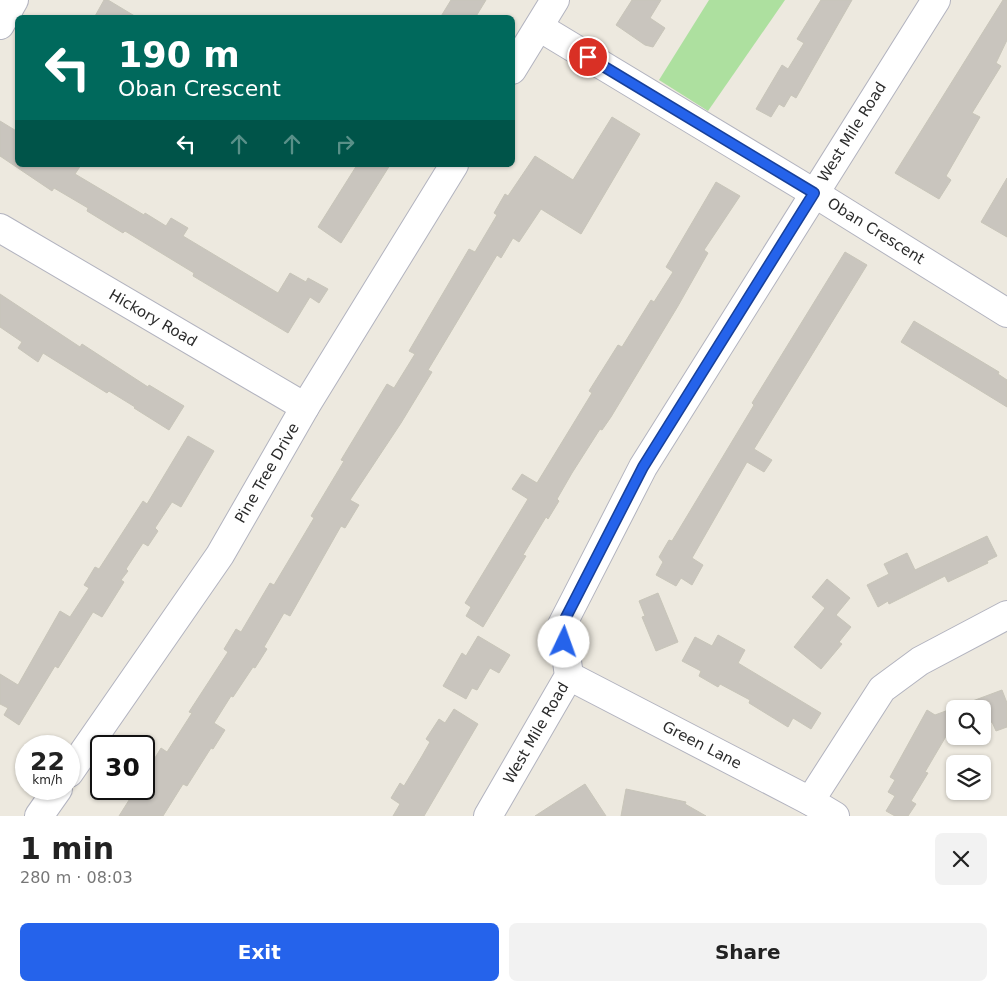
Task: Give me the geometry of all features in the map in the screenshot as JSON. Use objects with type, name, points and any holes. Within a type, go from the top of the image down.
[{"type":"street","points":[[0,25],[14,0]]},
{"type":"street","points":[[515,65],[555,0]]},
{"type":"street","name":"West Mile Road","points":[[488,816],[569,676],[562,625],[643,467],[936,0]]},
{"type":"street","name":"Oban Crescent","points":[[539,28],[814,193],[1007,312]]},
{"type":"street","name":"Pine Tree Drive","points":[[80,757],[220,555],[306,407],[453,167]]},
{"type":"street","name":"Hickory Road","points":[[0,228],[306,407]]},
{"type":"street","points":[[810,801],[882,689],[920,661],[1007,615]]},
{"type":"street","name":"Green Lane","points":[[569,676],[810,801],[835,816]]},
{"type":"street","points":[[39,816],[50,800]]},
{"type":"green space","points":[[709,0],[785,0],[708,111],[659,80]]},
{"type":"building","points":[[104,0],[108,0],[133,15],[96,15]]},
{"type":"building","points":[[451,0],[486,0],[477,15],[442,15]]},
{"type":"building","points":[[632,0],[661,0],[650,18],[665,28],[653,47],[645,45],[616,25]]},
{"type":"building","points":[[821,0],[852,0],[796,98],[791,95],[784,107],[779,104],[771,117],[756,109],[782,65],[788,69],[804,43],[797,39]]},
{"type":"building","points":[[1003,0],[1007,0],[1007,40],[996,63],[1001,66],[972,113],[980,117],[946,176],[951,180],[939,199],[895,173]]},
{"type":"building","points":[[612,117],[640,134],[581,234],[541,209],[519,242],[513,238],[501,258],[497,255],[428,370],[432,372],[350,500],[359,505],[345,528],[341,526],[290,616],[284,613],[264,647],[267,649],[255,668],[253,667],[233,697],[231,696],[214,723],[225,730],[213,749],[211,748],[187,786],[183,784],[163,816],[119,816],[129,800],[155,800],[155,758],[161,748],[167,752],[192,713],[189,712],[228,652],[224,649],[236,629],[241,632],[270,583],[274,585],[314,518],[311,516],[344,461],[341,460],[387,384],[394,388],[415,354],[409,351],[469,249],[475,252],[497,215],[494,213],[505,194],[508,196],[535,156],[573,180]]},
{"type":"building","points":[[0,121],[15,130],[15,166],[0,156]]},
{"type":"building","points":[[16,167],[80,167],[75,174],[166,226],[171,218],[188,228],[183,236],[278,293],[290,273],[306,282],[308,278],[328,289],[319,303],[310,297],[288,333],[193,276],[194,273],[125,231],[123,233],[87,211],[88,208],[54,188],[52,191]]},
{"type":"building","points":[[356,167],[389,167],[341,243],[318,227]]},
{"type":"building","points":[[1007,178],[1007,237],[981,222]]},
{"type":"building","points":[[716,182],[740,196],[704,250],[708,253],[678,306],[611,417],[602,430],[600,429],[572,473],[557,499],[559,501],[548,519],[546,517],[523,555],[526,556],[483,627],[466,616],[471,607],[465,603],[528,499],[512,489],[522,474],[537,483],[592,393],[589,391],[618,345],[622,347],[651,300],[654,302],[673,272],[666,267]]},
{"type":"building","points":[[845,252],[867,265],[754,449],[772,460],[764,472],[747,462],[692,558],[703,565],[692,585],[681,578],[676,586],[656,575],[663,562],[659,557],[669,540],[672,541],[754,405],[752,403]]},
{"type":"building","points":[[0,294],[80,347],[82,344],[148,387],[149,385],[184,406],[169,430],[109,391],[107,393],[43,353],[38,362],[18,348],[22,342],[0,327]]},
{"type":"building","points":[[914,321],[999,372],[998,374],[1007,380],[1007,407],[901,342]]},
{"type":"building","points":[[188,436],[214,451],[181,507],[172,502],[155,528],[158,531],[148,546],[143,543],[126,569],[128,571],[121,580],[124,582],[102,617],[93,612],[58,668],[55,666],[19,725],[4,715],[8,708],[0,704],[0,674],[18,685],[60,611],[70,617],[89,588],[84,585],[95,567],[99,569],[143,501],[147,504]]},
{"type":"building","points":[[987,536],[997,556],[987,561],[988,563],[948,582],[945,576],[889,604],[888,601],[878,607],[867,585],[889,574],[884,564],[907,553],[915,570]]},
{"type":"building","points":[[827,579],[850,598],[836,615],[851,627],[839,642],[842,644],[821,669],[794,647],[825,608],[812,597]]},
{"type":"building","points":[[658,593],[678,642],[656,651],[642,617],[645,616],[639,601]]},
{"type":"building","points":[[718,635],[745,650],[738,663],[821,713],[811,729],[793,718],[788,727],[749,703],[750,700],[720,684],[718,687],[699,676],[701,671],[682,661],[695,637],[712,646]]},
{"type":"building","points":[[478,636],[510,655],[499,673],[490,668],[477,690],[472,688],[466,699],[443,686],[462,653],[466,656]]},
{"type":"building","points":[[1002,690],[1007,703],[1007,727],[996,731],[991,722],[991,700],[975,700]]},
{"type":"building","points":[[454,709],[478,724],[424,816],[393,816],[400,804],[391,798],[400,783],[404,786],[430,742],[426,739],[439,719],[445,723]]},
{"type":"building","points":[[927,710],[935,715],[946,711],[946,736],[925,772],[928,773],[911,801],[916,804],[908,816],[895,816],[886,811],[895,796],[888,792],[895,780],[890,777]]},
{"type":"building","points":[[585,784],[606,816],[535,816],[555,803]]},
{"type":"building","points":[[626,789],[686,802],[685,804],[706,816],[621,816]]},
{"type":"route","points":[[564,642],[562,625],[643,467],[814,193],[588,57]]}]
